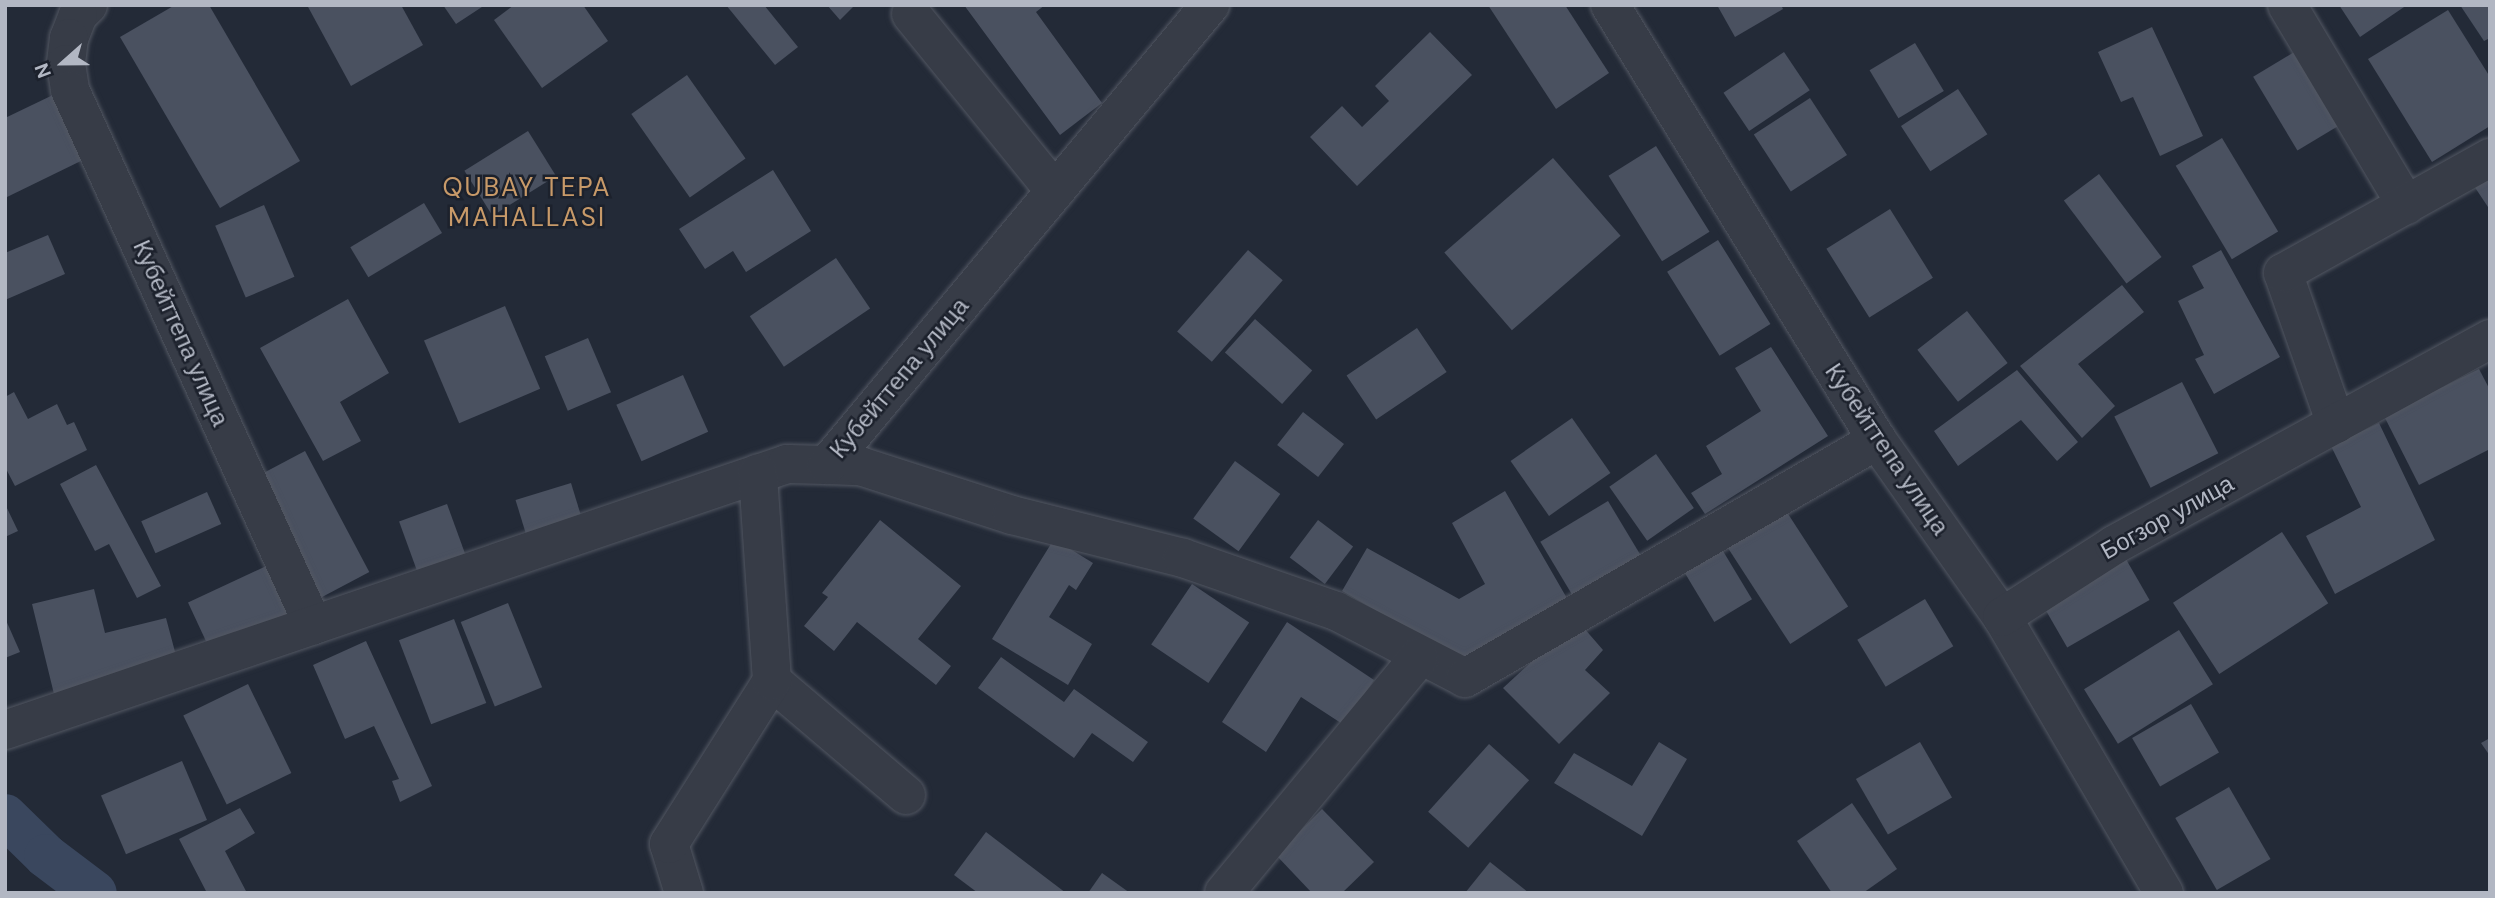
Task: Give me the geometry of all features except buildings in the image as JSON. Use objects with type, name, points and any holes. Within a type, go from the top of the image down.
[{"type":"street","name":"Кубейттепа улица","points":[[88,5],[78,15],[69,38],[66,64],[70,90],[313,625]]},
{"type":"street","name":"Кубейттепа улица","points":[[5,730],[758,473],[787,464],[827,465],[1210,5]]},
{"type":"street","name":"Кубейттепа улица","points":[[1610,5],[1877,440],[2002,617],[2164,893]]},
{"type":"street","points":[[2287,5],[2406,205]]},
{"type":"street","points":[[911,14],[1055,191]]},
{"type":"street","points":[[2336,424],[2283,273],[2490,158]]},
{"type":"street","name":"Богзор улица","points":[[2002,617],[2114,545],[2490,339]]},
{"type":"street","points":[[827,465],[860,466],[1012,515],[1183,558],[1336,611],[1419,657],[1465,678],[1877,440]]},
{"type":"street","points":[[684,893],[669,844],[772,681],[758,473]]},
{"type":"street","points":[[1224,893],[1419,657]]},
{"type":"street","points":[[772,681],[906,794]]},
{"type":"waterway","points":[[5,816],[46,856],[95,893]]},
{"type":"district","name":"QUBAY TEPA MAHALLASI","points":[[527,203]]}]
